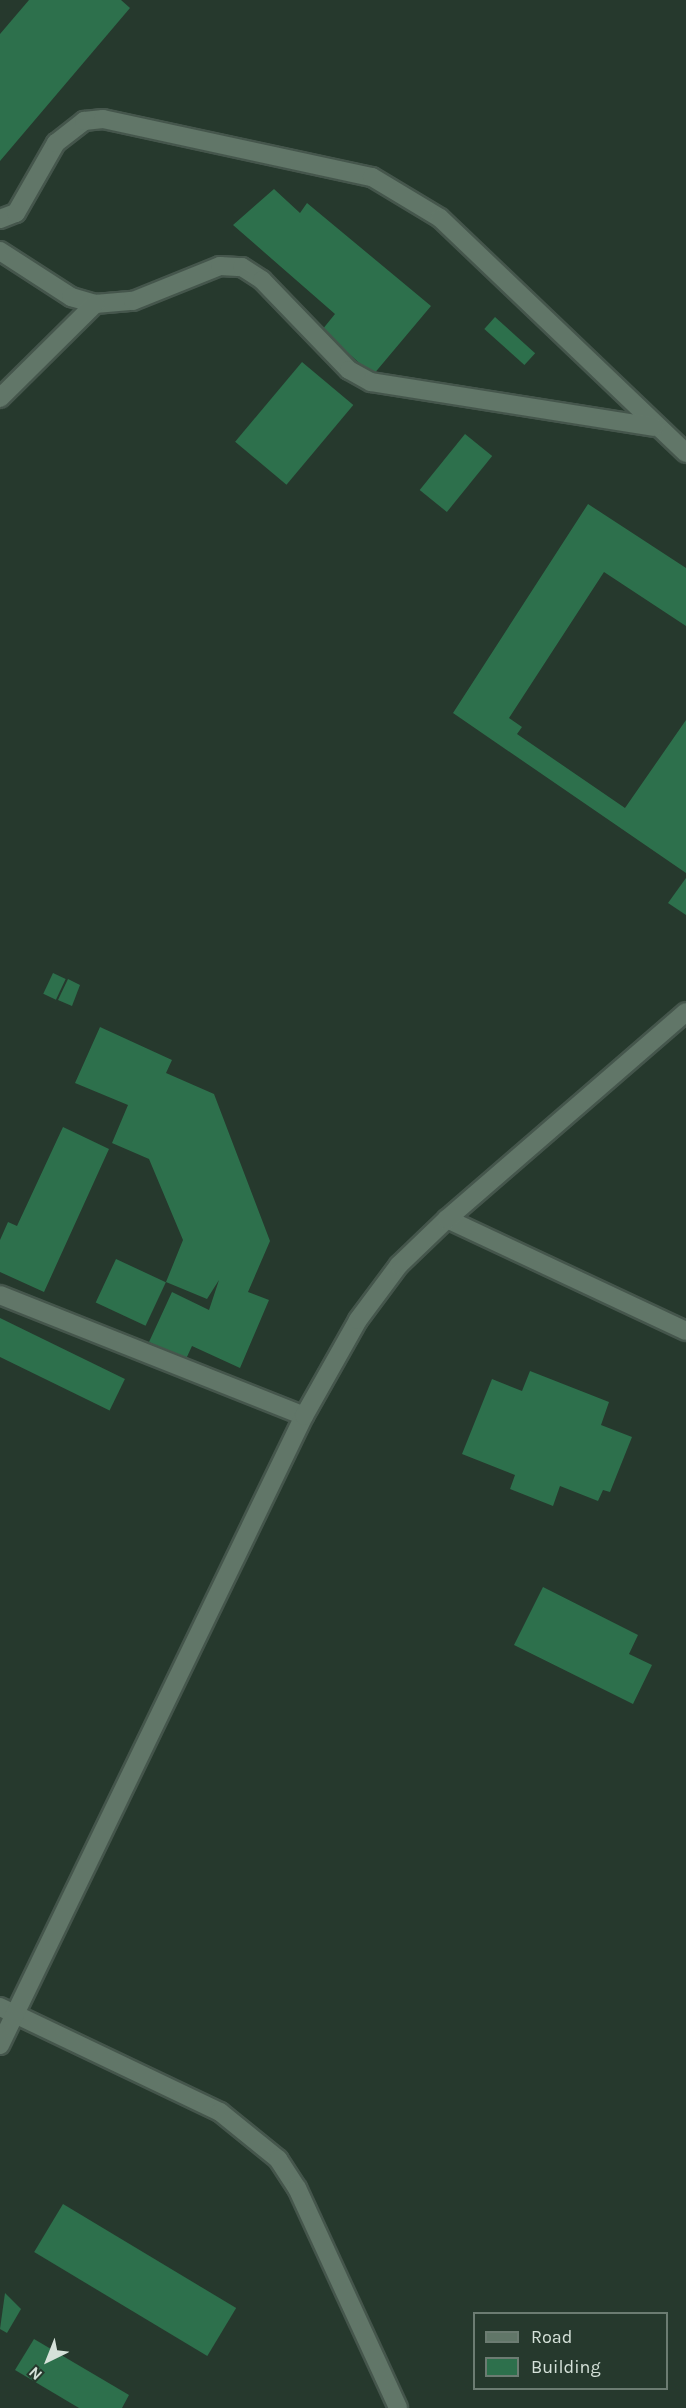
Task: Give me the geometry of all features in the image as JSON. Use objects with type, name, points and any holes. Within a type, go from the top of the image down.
[{"type":"street","points":[[0,219],[16,213],[56,143],[84,121],[103,119],[372,177],[440,218],[654,427],[686,453]]},
{"type":"street","points":[[0,251],[71,297],[96,304],[133,301],[220,266],[242,267],[262,280],[349,370],[372,382],[654,427]]},
{"type":"street","points":[[0,398],[96,304]]},
{"type":"street","points":[[0,2044],[7,2011],[304,1416],[358,1320],[399,1265],[447,1219],[686,1011]]},
{"type":"street","points":[[447,1219],[686,1330]]},
{"type":"street","points":[[0,1295],[304,1416]]},
{"type":"street","points":[[7,2011],[220,2112],[278,2159],[297,2188],[398,2408]]},
{"type":"building","points":[[29,0],[121,0],[130,8],[0,161],[0,34]]},
{"type":"building","points":[[274,189],[300,213],[307,203],[431,306],[373,375],[322,330],[335,314],[233,225]]},
{"type":"building","points":[[495,317],[535,353],[524,365],[484,329]]},
{"type":"building","points":[[302,362],[353,405],[286,485],[235,442]]},
{"type":"building","points":[[465,434],[492,456],[447,512],[420,490]]},
{"type":"building","points":[[588,504],[686,568],[686,626],[604,572],[509,718],[522,727],[517,734],[625,808],[686,720],[686,873],[453,713]]},
{"type":"building","points":[[686,878],[686,915],[668,903]]},
{"type":"building","points":[[53,973],[66,979],[56,1000],[43,994]]},
{"type":"building","points":[[68,979],[80,985],[72,1006],[58,1000]]},
{"type":"building","points":[[100,1027],[172,1060],[166,1073],[214,1094],[270,1241],[248,1292],[269,1300],[240,1368],[192,1346],[186,1359],[149,1342],[172,1292],[209,1310],[219,1280],[207,1299],[166,1282],[183,1240],[149,1159],[112,1143],[128,1105],[75,1083]]},
{"type":"building","points":[[63,1127],[109,1149],[44,1292],[0,1272],[0,1240],[8,1222],[17,1226]]},
{"type":"building","points":[[116,1259],[166,1282],[146,1326],[96,1303]]},
{"type":"building","points":[[0,1318],[125,1379],[110,1410],[0,1357]]},
{"type":"building","points":[[530,1371],[609,1402],[601,1425],[632,1437],[610,1492],[603,1490],[598,1501],[560,1486],[553,1506],[510,1489],[515,1475],[462,1454],[492,1379],[522,1391]]},
{"type":"building","points":[[543,1587],[638,1635],[629,1654],[652,1665],[633,1704],[514,1645]]},
{"type":"building","points":[[63,2204],[236,2308],[207,2356],[34,2252]]},
{"type":"building","points":[[5,2293],[21,2309],[7,2333],[0,2329]]},
{"type":"building","points":[[34,2339],[129,2395],[122,2408],[79,2408],[15,2370]]}]
